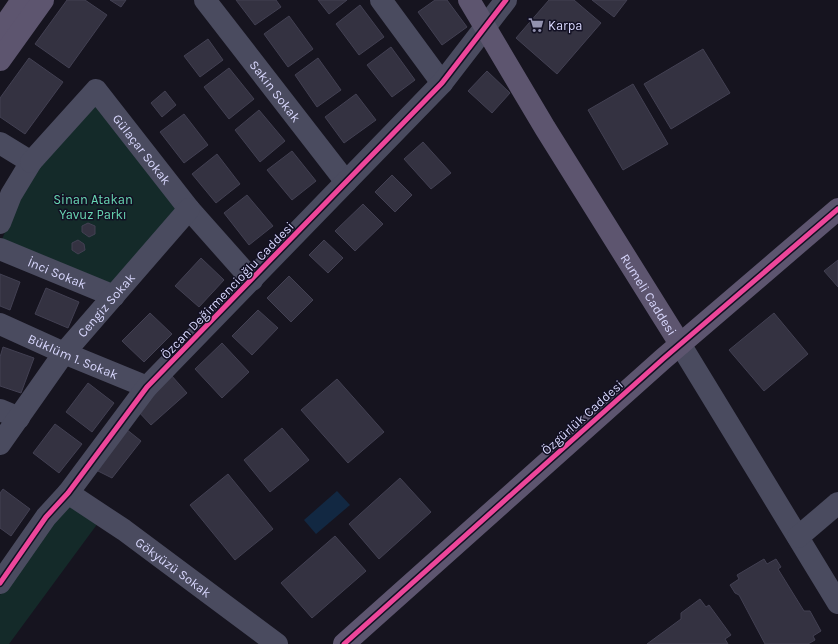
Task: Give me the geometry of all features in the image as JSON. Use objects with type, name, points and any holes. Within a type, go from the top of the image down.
[{"type":"main road","points":[[0,32],[22,0]]},
{"type":"main road","points":[[0,60],[43,0]]},
{"type":"main road","name":"Rumeli Caddesi","points":[[469,0],[486,26],[545,128],[680,344]]},
{"type":"main road","name":"Özgürlük Caddesi","points":[[344,644],[680,344],[838,209]]},
{"type":"street","name":"Sakin Sokak","points":[[205,0],[346,182]]},
{"type":"street","points":[[381,0],[442,83]]},
{"type":"street","name":"Özcan Değirmencioğlu Caddesi","points":[[0,583],[46,517],[68,493],[147,387],[442,83],[506,0]]},
{"type":"street","name":"Gülaçar Sokak","points":[[32,162],[96,90],[189,209],[252,280]]},
{"type":"street","points":[[0,143],[32,162],[11,195],[0,222]]},
{"type":"street","name":"Cengiz Sokak","points":[[0,444],[9,414],[189,209]]},
{"type":"street","name":"İnci Sokak","points":[[0,249],[114,296]]},
{"type":"street","name":"Büklüm 1. Sokak","points":[[0,324],[64,353],[147,387]]},
{"type":"street","name":"Rumeli Caddesi","points":[[680,344],[838,603]]},
{"type":"street","name":"Gökyüzü Sokak","points":[[68,493],[124,530],[277,644]]},
{"type":"street","points":[[798,536],[838,503]]},
{"type":"green space","name":"Sinan Atakan Yavuz Parkı","points":[[96,100],[182,208],[112,288],[1,242],[18,199],[35,169]]},
{"type":"green space","points":[[69,500],[98,523],[9,644],[0,644],[0,595]]},
{"type":"water","points":[[337,491],[350,505],[316,534],[304,520]]},
{"type":"building","points":[[67,0],[85,0],[107,15],[69,68],[35,44]]},
{"type":"building","points":[[110,0],[126,0],[121,7]]},
{"type":"building","points":[[236,0],[276,0],[281,7],[255,25]]},
{"type":"building","points":[[318,0],[347,0],[329,14]]},
{"type":"building","points":[[435,0],[447,0],[467,27],[442,45],[418,12]]},
{"type":"building","points":[[549,0],[574,0],[601,23],[557,74],[516,38]]},
{"type":"building","points":[[592,0],[627,0],[614,17]]},
{"type":"building","points":[[360,5],[384,37],[359,55],[336,24]]},
{"type":"building","points":[[289,16],[313,49],[288,67],[264,34]]},
{"type":"building","points":[[208,39],[223,60],[200,77],[184,56]]},
{"type":"building","points":[[391,47],[415,80],[392,97],[367,65]]},
{"type":"building","points":[[703,49],[730,93],[671,129],[644,84]]},
{"type":"building","points":[[29,58],[63,82],[25,134],[0,117],[0,98]]},
{"type":"building","points":[[318,58],[341,90],[317,107],[295,75]]},
{"type":"building","points":[[229,68],[254,99],[229,119],[204,87]]},
{"type":"building","points":[[487,71],[510,93],[492,113],[468,91]]},
{"type":"building","points":[[633,84],[668,144],[623,170],[588,110]]},
{"type":"building","points":[[165,91],[176,105],[162,117],[151,103]]},
{"type":"building","points":[[356,94],[376,120],[344,143],[325,117]]},
{"type":"building","points":[[259,110],[285,141],[260,162],[235,130]]},
{"type":"building","points":[[184,114],[208,145],[184,163],[160,132]]},
{"type":"building","points":[[423,142],[451,173],[431,189],[404,159]]},
{"type":"building","points":[[292,151],[316,181],[292,200],[267,170]]},
{"type":"building","points":[[217,154],[240,184],[216,203],[192,174]]},
{"type":"building","points":[[392,175],[412,195],[395,212],[375,192]]},
{"type":"building","points":[[247,195],[273,226],[249,245],[224,213]]},
{"type":"building","points":[[363,204],[383,224],[355,251],[335,231]]},
{"type":"building","points":[[88,223],[95,226],[95,234],[89,237],[82,232],[82,226]]},
{"type":"building","points":[[78,240],[84,244],[85,250],[78,254],[72,250],[72,243]]},
{"type":"building","points":[[324,240],[343,258],[328,273],[309,255]]},
{"type":"building","points":[[201,258],[224,280],[199,307],[175,286]]},
{"type":"building","points":[[838,260],[838,287],[824,271]]},
{"type":"building","points":[[0,274],[20,282],[10,310],[0,306]]},
{"type":"building","points":[[289,276],[313,300],[291,322],[267,298]]},
{"type":"building","points":[[46,288],[79,302],[68,328],[35,314]]},
{"type":"building","points":[[258,310],[278,328],[252,355],[232,336]]},
{"type":"building","points":[[150,313],[172,334],[144,362],[122,341]]},
{"type":"building","points":[[774,313],[808,354],[764,391],[729,350]]},
{"type":"building","points":[[222,343],[249,372],[222,398],[195,369]]},
{"type":"building","points":[[3,347],[34,358],[21,393],[0,386],[0,357]]},
{"type":"building","points":[[171,375],[187,393],[151,425],[135,408]]},
{"type":"building","points":[[337,379],[384,432],[348,463],[301,410]]},
{"type":"building","points":[[88,383],[114,403],[92,432],[66,412]]},
{"type":"building","points":[[55,424],[82,444],[59,473],[33,453]]},
{"type":"building","points":[[121,425],[141,441],[112,478],[90,467]]},
{"type":"building","points":[[282,428],[309,460],[270,492],[244,460]]},
{"type":"building","points":[[228,474],[273,529],[235,560],[190,505]]},
{"type":"building","points":[[400,478],[431,512],[379,559],[349,524]]},
{"type":"building","points":[[3,489],[30,509],[11,536],[0,528],[0,493]]},
{"type":"building","points":[[335,536],[366,571],[312,618],[281,583]]},
{"type":"building","points":[[764,559],[767,564],[776,559],[781,567],[778,569],[804,611],[810,611],[821,631],[813,636],[815,640],[808,644],[765,644],[739,595],[735,593],[730,585],[739,579],[737,575]]},
{"type":"building","points":[[700,599],[706,607],[709,605],[731,635],[725,639],[728,644],[647,644],[681,619],[681,613]]},
{"type":"cycle path","points":[[0,583],[46,517],[68,493],[147,387],[442,83],[506,0]]},
{"type":"cycle path","points":[[344,644],[663,359],[838,209]]},
{"type":"place","name":"Karpa","points":[[536,25]]}]
